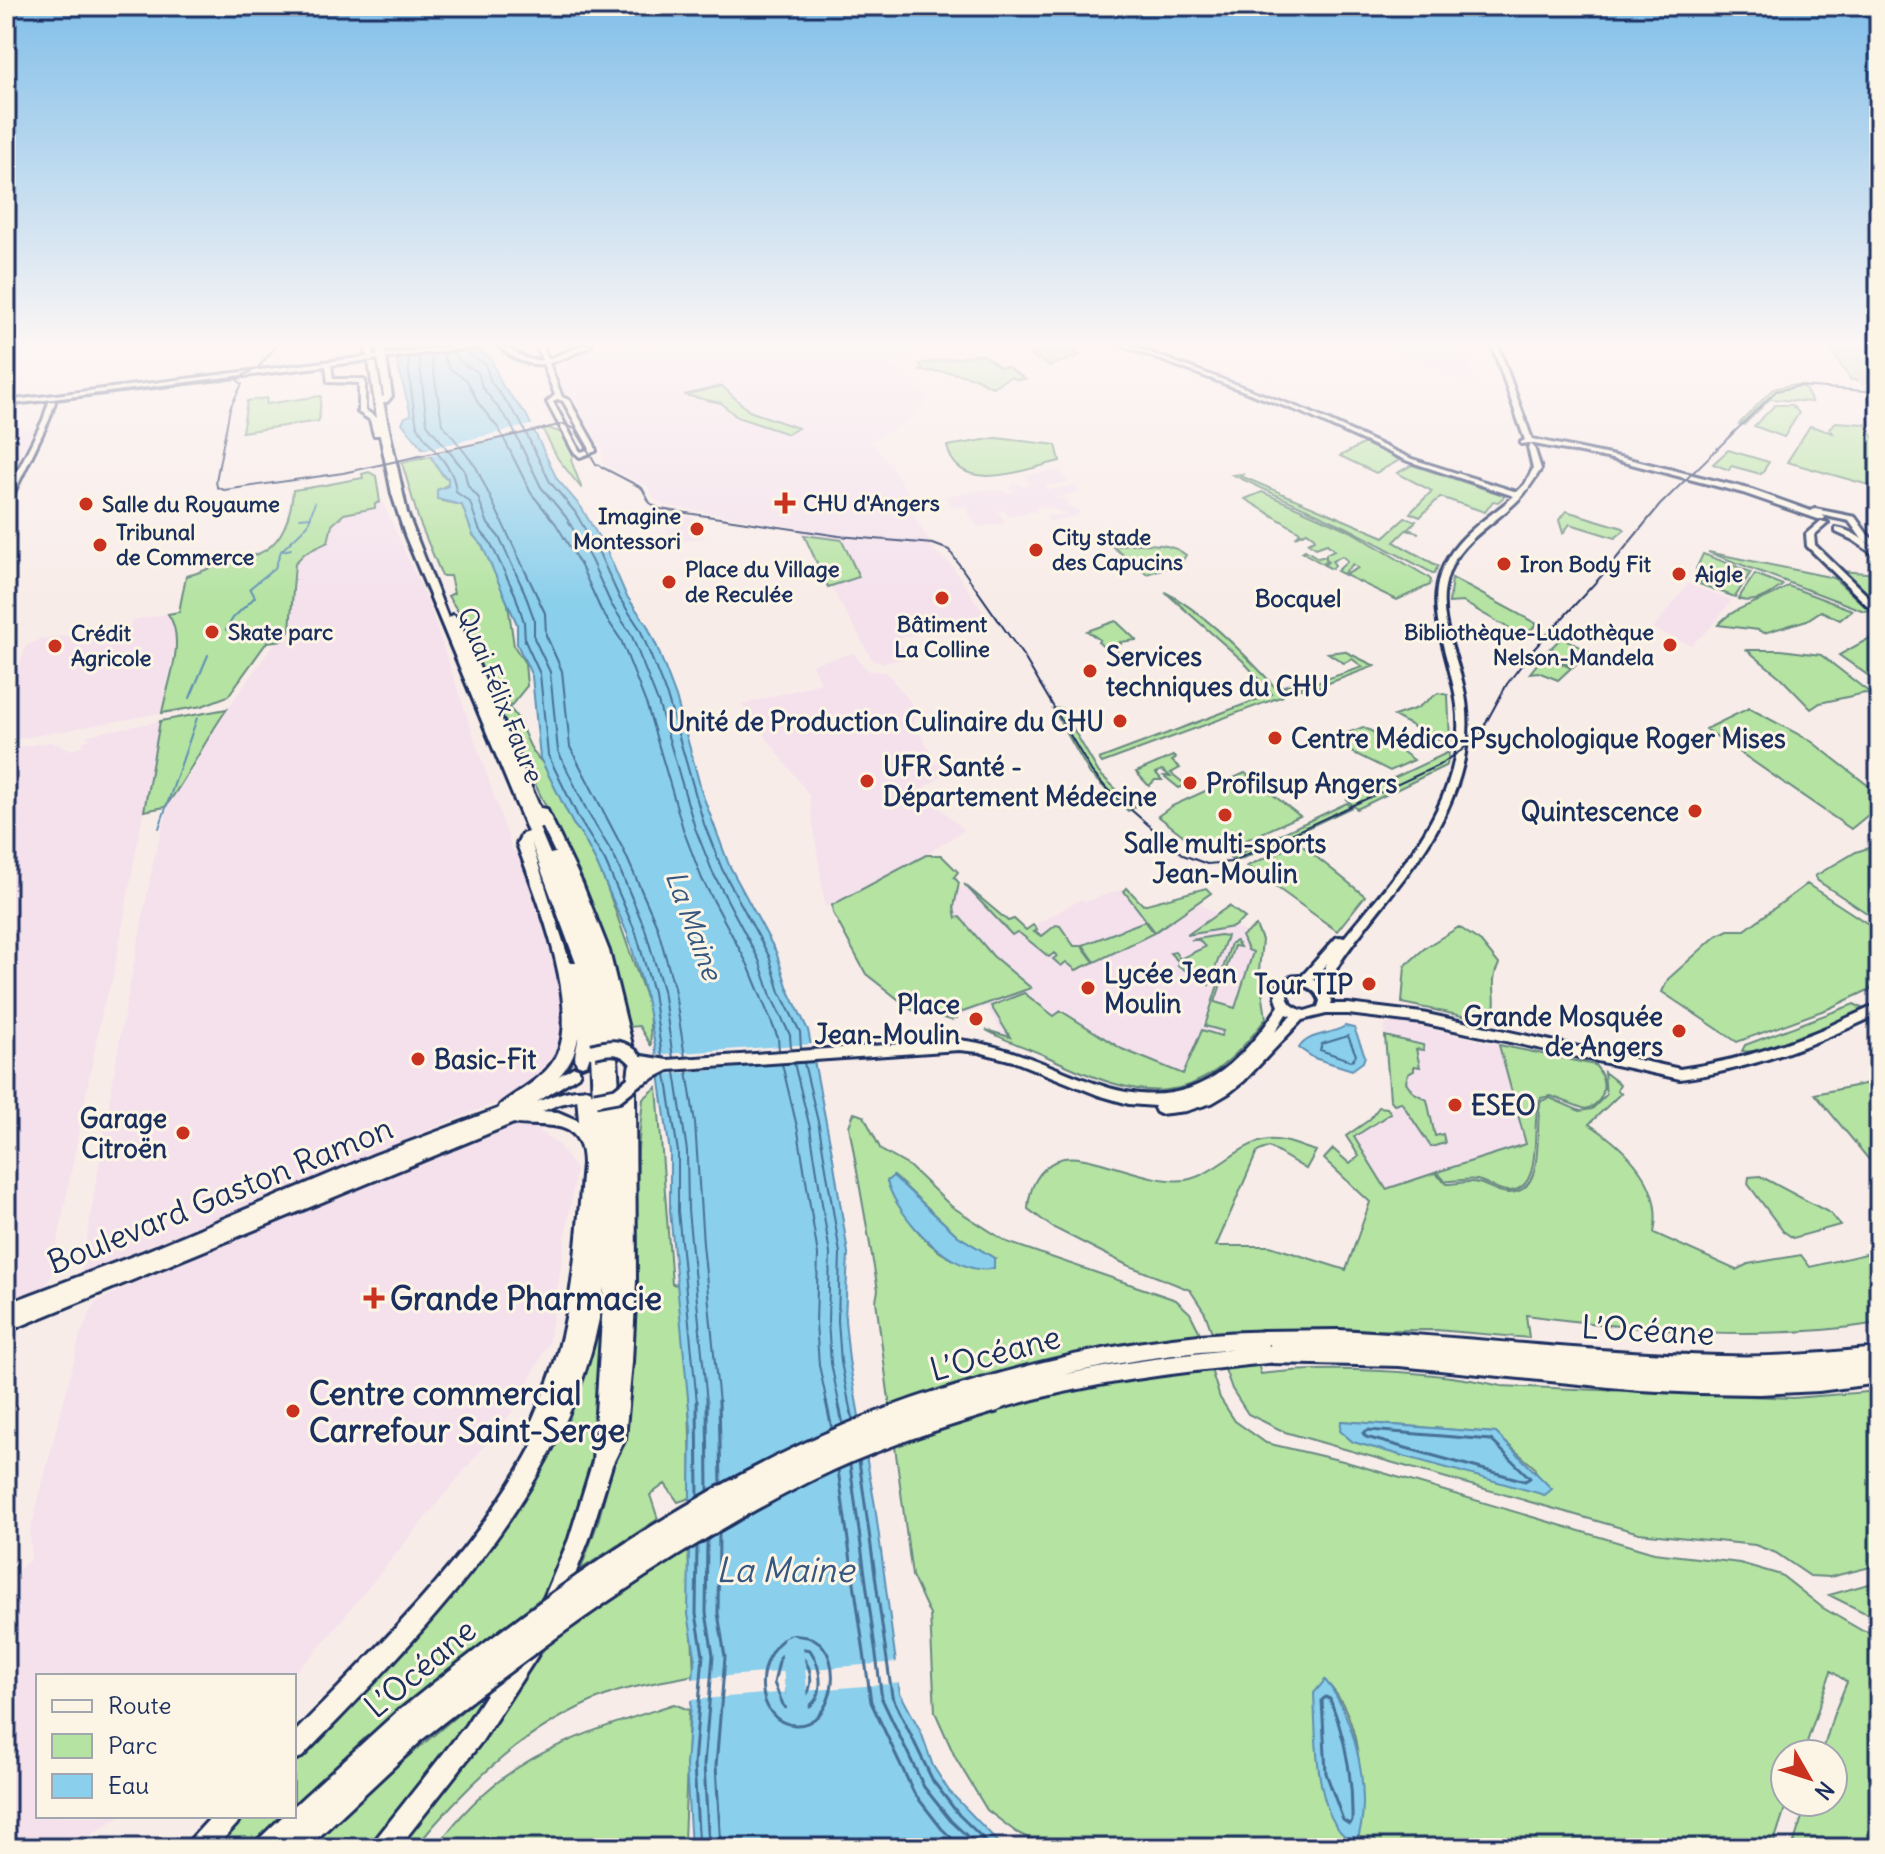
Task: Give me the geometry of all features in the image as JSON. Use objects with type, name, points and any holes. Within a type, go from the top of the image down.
[{"type":"highway","points":[[380,432],[382,436]]},
{"type":"highway","name":"Quai Félix Faure","points":[[382,432],[402,512],[591,952],[595,1048]]},
{"type":"highway","name":"Quai Félix Faure","points":[[391,432],[406,498],[518,788]]},
{"type":"highway","points":[[603,1461],[614,1302],[613,1101],[595,1048],[586,1041],[574,973],[513,804],[518,788],[538,802],[575,883],[602,951],[617,1020],[637,1061]]},
{"type":"highway","points":[[510,1113],[556,1070],[569,1048],[572,1032],[564,969],[524,844],[527,837]]},
{"type":"highway","points":[[296,1747],[437,1595],[509,1497],[533,1460],[562,1404],[579,1362],[590,1316],[600,1241],[602,1106],[595,1048]]},
{"type":"highway","points":[[383,1848],[474,1733],[547,1616],[579,1539],[603,1461],[615,1439],[627,1281],[627,1115],[630,1086]]},
{"type":"highway","points":[[509,1497],[516,1473],[552,1399],[574,1331],[586,1241],[590,1148],[587,1096]]},
{"type":"highway","points":[[510,1113],[562,1119],[578,1130],[590,1148]]},
{"type":"highway","name":"L’Océane","points":[[266,1848],[410,1726],[632,1568],[717,1517],[837,1456],[958,1410],[1057,1383],[1267,1347],[1372,1341],[1701,1367],[1803,1366],[1879,1357]]},
{"type":"highway","name":"L’Océane","points":[[1267,1347],[1693,1382],[1815,1381],[1879,1374]]},
{"type":"highway","name":"L’Océane","points":[[289,1848],[410,1726]]},
{"type":"highway","points":[[198,1848],[227,1818]]},
{"type":"main road","points":[[6,501],[40,432]]},
{"type":"main road","points":[[566,432],[580,455],[591,453],[593,447],[584,432]]},
{"type":"main road","points":[[1350,432],[1415,462],[1518,495]]},
{"type":"main road","points":[[1323,1009],[1325,975],[1424,843],[1453,785],[1463,733],[1459,687],[1451,669],[1440,605],[1446,569],[1461,543],[1518,495],[1537,469],[1527,432]]},
{"type":"main road","points":[[1532,444],[1615,458],[1695,477],[1828,522],[1858,529],[1879,548]]},
{"type":"main road","points":[[1858,529],[1857,523],[1849,518],[1828,522],[1812,532],[1810,542],[1879,612]]},
{"type":"main road","points":[[1828,522],[1879,556]]},
{"type":"main road","points":[[1305,980],[1339,942],[1419,837],[1439,805],[1455,760],[1458,733],[1449,674],[1451,669]]},
{"type":"main road","points":[[1403,1015],[1323,1009],[1313,1015],[1300,1015],[1285,1006],[1280,996],[1283,986],[1291,980],[1305,980],[1323,993],[1403,1015],[1680,1074],[1744,1060],[1829,1031],[1879,1009]]},
{"type":"main road","points":[[587,1096],[575,1084],[574,1072],[595,1048],[611,1046],[637,1061],[667,1065],[877,1049],[972,1046],[999,1049],[1026,1058],[1096,1090],[1122,1098],[1165,1101],[1189,1096],[1224,1080],[1251,1055],[1285,1006]]},
{"type":"main road","points":[[972,1046],[1101,1099],[1165,1108],[1208,1100],[1234,1086],[1300,1015]]},
{"type":"main road","name":"Boulevard Gaston Ramon","points":[[6,1311],[105,1275],[441,1134],[559,1099],[617,1095],[630,1086],[637,1061]]},
{"type":"main road","name":"Boulevard Gaston Ramon","points":[[6,1325],[392,1169],[510,1113],[550,1091],[574,1072]]},
{"type":"main road","name":"Boulevard Gaston Ramon","points":[[392,1169],[402,1157],[456,1131]]},
{"type":"shaded area","points":[[6,432],[32,432],[18,461],[6,466]]},
{"type":"shaded area","points":[[593,432],[889,432],[871,441],[896,473],[907,492],[915,518],[935,551],[952,566],[984,614],[898,639],[908,657],[886,663],[873,661],[798,528],[663,505],[654,499],[648,487],[603,464],[602,448]]},
{"type":"shaded area","points":[[1060,470],[1069,482],[1045,486],[1047,490],[1076,485],[1079,492],[1053,498],[1069,499],[1064,501],[1069,503],[1067,506],[1076,509],[1079,513],[1076,516],[1049,521],[1046,516],[1066,513],[1045,506],[1035,507],[1037,511],[1008,516],[1004,510],[998,511],[1005,523],[977,527],[965,506],[953,508],[946,496],[991,489],[1013,493],[1015,490],[1009,488],[1014,483],[1026,487],[1029,483],[1024,475]]},
{"type":"shaded area","points":[[382,501],[429,605],[512,849],[521,858],[542,914],[563,985],[564,1034],[557,1052],[544,1070],[519,1093],[81,1274],[120,1037],[154,858],[170,800],[192,771],[205,740],[276,641],[283,640],[290,630],[295,563],[305,553],[328,542],[332,525],[344,514],[374,508],[374,504]]},
{"type":"shaded area","points":[[676,517],[694,517],[705,537],[674,544],[665,529],[679,527]]},
{"type":"shaded area","points":[[1688,584],[1732,600],[1710,628],[1691,645],[1653,629]]},
{"type":"shaded area","points":[[168,614],[174,623],[176,639],[162,713],[6,741],[6,705],[26,646],[40,639],[130,627],[132,620]]},
{"type":"shaded area","name":"UFR Santé - Département Médecine","points":[[853,653],[868,671],[886,672],[918,714],[913,723],[930,750],[925,760],[930,765],[941,761],[950,771],[920,790],[964,830],[926,855],[825,907],[809,795],[742,705],[821,683],[812,664]]},
{"type":"shaded area","points":[[160,721],[113,977],[103,1007],[51,1275],[45,1288],[6,1304],[6,749],[51,742],[73,750],[84,744],[82,741],[89,740],[87,735]]},
{"type":"shaded area","name":"Lycée Jean Moulin","points":[[968,887],[1008,921],[1014,919],[1027,930],[1081,899],[1084,902],[1127,888],[1143,905],[1186,894],[1262,944],[1252,1031],[1198,1077],[1000,1035],[1000,1029],[986,1006],[957,1017],[911,1006],[957,888]]},
{"type":"shaded area","name":"ESEO","points":[[1393,1020],[1499,1045],[1526,1144],[1382,1191],[1347,1138],[1395,1106],[1390,1099],[1384,1027]]},
{"type":"shaded area","points":[[510,1125],[533,1127],[558,1144],[576,1170],[549,1342],[513,1411],[313,1655],[292,1674],[36,1674],[36,1818],[117,1818],[71,1848],[6,1848],[6,1612],[21,1567],[31,1559],[30,1532],[81,1333],[95,1303],[132,1284]]},
{"type":"green space","points":[[544,432],[562,433],[573,455],[571,460],[582,489],[558,459]]},
{"type":"green space","points":[[1769,432],[1787,432],[1784,437]]},
{"type":"green space","points":[[1806,432],[1870,432],[1879,445],[1879,488],[1787,462]]},
{"type":"green space","points":[[996,438],[1056,445],[1060,461],[1012,473],[978,475],[964,471],[954,462],[947,446]]},
{"type":"green space","points":[[1367,442],[1400,460],[1376,473],[1340,456]]},
{"type":"green space","points":[[1728,450],[1769,462],[1761,474],[1731,466],[1729,470],[1713,464]]},
{"type":"green space","points":[[430,456],[444,477],[448,478],[449,484],[437,490],[442,501],[462,505],[473,535],[482,545],[507,597],[514,646],[525,663],[527,686],[509,708],[596,856],[649,1006],[651,1046],[639,1026],[629,1027],[609,950],[586,890],[485,680],[470,630],[448,596],[454,593],[450,576],[442,576],[419,521],[402,463]]},
{"type":"green space","points":[[1412,465],[1505,496],[1498,502],[1493,501],[1485,512],[1440,497],[1420,517],[1410,513],[1432,491],[1397,473]]},
{"type":"green space","points":[[369,472],[376,476],[380,502],[375,504],[375,508],[344,514],[332,525],[328,542],[305,553],[295,563],[290,630],[283,640],[267,642],[228,696],[202,706],[162,713],[176,649],[176,636],[168,614],[179,612],[186,576],[230,558],[254,555],[267,549],[284,527],[293,490],[363,478],[362,474]]},
{"type":"green space","points":[[1244,474],[1241,476],[1384,537],[1405,518],[1416,521],[1408,529],[1419,533],[1406,530],[1394,542],[1438,566],[1434,574],[1346,527],[1233,475]]},
{"type":"green space","points":[[1262,492],[1350,531],[1428,577],[1430,585],[1397,600],[1345,575],[1358,568],[1353,564],[1343,574],[1337,571],[1348,561],[1342,556],[1332,561],[1335,565],[1332,569],[1324,565],[1327,560],[1323,564],[1302,552],[1305,550],[1318,558],[1326,556],[1334,550],[1327,544],[1316,548],[1308,543],[1315,540],[1307,532],[1297,536],[1300,532],[1245,499]]},
{"type":"green space","points":[[1566,511],[1625,530],[1615,538],[1570,524],[1563,533],[1559,520]]},
{"type":"green space","points":[[804,535],[842,540],[859,577],[828,587]]},
{"type":"green space","points":[[1127,544],[1165,546],[1186,555],[1181,563],[1147,574],[1113,547]]},
{"type":"green space","points":[[1708,552],[1834,578],[1869,610],[1864,611]]},
{"type":"green space","points":[[1703,554],[1751,572],[1735,597],[1699,584],[1705,575],[1696,569]]},
{"type":"green space","points":[[1840,571],[1879,574],[1879,608]]},
{"type":"green space","points":[[1755,574],[1783,585],[1756,600],[1738,599]]},
{"type":"green space","points":[[1452,578],[1537,624],[1524,637],[1463,602],[1449,603]]},
{"type":"green space","points":[[1788,586],[1852,610],[1840,620],[1821,611],[1807,620],[1764,633],[1718,625],[1733,612]]},
{"type":"green space","points":[[1165,592],[1212,625],[1283,696],[1102,763],[1099,759],[1272,694],[1243,661]]},
{"type":"green space","points":[[1116,621],[1136,640],[1120,642],[1113,647],[1117,651],[1110,653],[1098,642],[1100,640],[1087,631]]},
{"type":"green space","points":[[1879,633],[1879,683],[1839,655]]},
{"type":"green space","points":[[1562,637],[1593,654],[1573,667],[1560,661],[1552,647]]},
{"type":"green space","points":[[1550,648],[1558,662],[1571,668],[1558,680],[1538,672],[1530,673]]},
{"type":"green space","points":[[1747,650],[1821,655],[1879,700],[1865,693],[1820,703],[1811,709],[1780,677]]},
{"type":"green space","points":[[1344,651],[1375,666],[1310,690],[1281,687],[1293,683],[1299,688],[1363,667],[1352,659],[1344,663],[1328,653]]},
{"type":"green space","points":[[1438,693],[1448,695],[1450,741],[1434,738],[1394,716],[1417,708]]},
{"type":"green space","points":[[1061,708],[1099,773],[1135,807],[1128,811],[1090,774],[1053,709]]},
{"type":"green space","points":[[1749,708],[1811,741],[1879,794],[1879,806],[1851,829],[1706,729]]},
{"type":"green space","points":[[227,709],[165,807],[144,811],[160,721]]},
{"type":"green space","points":[[1363,727],[1414,760],[1390,771],[1334,743],[1327,745],[1329,740]]},
{"type":"green space","points":[[1449,752],[1447,765],[1357,809],[1347,800]]},
{"type":"green space","points":[[1173,756],[1176,758],[1172,761],[1180,768],[1171,773],[1186,785],[1179,788],[1164,776],[1170,776],[1162,770],[1156,773],[1162,780],[1155,780],[1149,786],[1136,772]]},
{"type":"green space","points":[[1245,773],[1300,816],[1226,849],[1202,850],[1158,816],[1172,806]]},
{"type":"green space","points":[[1347,803],[1352,807],[1233,863],[1230,858]]},
{"type":"green space","points":[[1299,843],[1365,896],[1337,931],[1247,866]]},
{"type":"green space","points":[[1868,848],[1879,854],[1879,921],[1815,876]]},
{"type":"green space","points":[[926,855],[941,855],[958,872],[954,877],[959,883],[954,907],[956,918],[960,917],[993,956],[1031,988],[957,1014],[957,1018],[951,1020],[912,1010],[866,974],[833,913],[832,905]]},
{"type":"green space","points":[[964,884],[1008,921],[1014,919],[1026,930],[1033,925],[1037,930],[1034,932],[1042,936],[1056,925],[1060,926],[1074,946],[1082,946],[1094,962],[1076,970],[1066,962],[1061,966],[1053,959],[1057,956],[1054,953],[1049,957],[1017,932],[1012,935]]},
{"type":"green space","points":[[1807,884],[1879,931],[1879,985],[1830,1008],[1737,1042],[1662,992],[1668,979],[1716,936],[1728,930],[1745,930]]},
{"type":"green space","points":[[1127,888],[1143,905],[1206,888],[1211,893],[1155,932],[1124,891]]},
{"type":"green space","points":[[1229,906],[1245,918],[1233,927],[1187,935]]},
{"type":"green space","points":[[1145,921],[1154,933],[1095,962],[1083,945]]},
{"type":"green space","points":[[1256,926],[1262,940],[1259,971],[1266,1018],[1240,1049],[1216,1070],[1192,1084],[1167,1090],[1113,1083],[986,1030],[1010,1037],[991,1006],[1024,993],[1054,1016],[1061,1011],[1122,1049],[1183,1074],[1202,1030],[1221,1036],[1223,1031],[1205,1026],[1231,943],[1236,941],[1240,947],[1234,946],[1215,1002],[1235,1008],[1253,952],[1248,950],[1242,936]]},
{"type":"green space","points":[[1459,927],[1481,942],[1499,964],[1494,978],[1493,1016],[1485,1021],[1402,1003],[1405,966],[1426,947]]},
{"type":"green space","points":[[1227,936],[1209,985],[1177,965],[1179,962],[1170,953],[1175,952],[1180,959],[1205,947],[1199,940],[1191,940]]},
{"type":"green space","points":[[1854,1004],[1867,1011],[1785,1043],[1742,1051],[1745,1045]]},
{"type":"green space","points":[[1385,1036],[1423,1045],[1424,1050],[1416,1049],[1420,1067],[1414,1066],[1406,1082],[1413,1092],[1427,1100],[1435,1136],[1443,1134],[1445,1143],[1431,1147],[1401,1102],[1394,1104],[1390,1099]]},
{"type":"green space","points":[[1499,1045],[1595,1065],[1602,1077],[1601,1096],[1598,1102],[1585,1109],[1551,1096],[1541,1098],[1537,1108],[1532,1167],[1528,1180],[1520,1188],[1507,1191],[1481,1181],[1445,1181],[1437,1172],[1526,1144]]},
{"type":"green space","points":[[1604,1072],[1620,1084],[1617,1090],[1621,1093],[1589,1124],[1628,1156],[1648,1184],[1656,1216],[1654,1233],[1736,1270],[1748,1264],[1801,1255],[1810,1267],[1879,1251],[1879,1323],[1791,1332],[1702,1332],[1614,1326],[1526,1315],[1529,1338],[1436,1330],[1248,1331],[1261,1374],[1317,1370],[1382,1371],[1501,1386],[1793,1398],[1879,1391],[1879,1565],[1830,1577],[1810,1576],[1776,1553],[1755,1545],[1639,1533],[1285,1432],[1248,1414],[1232,1389],[1205,1313],[1190,1290],[1127,1265],[1052,1227],[1028,1209],[1036,1180],[1045,1168],[1058,1160],[1083,1159],[1152,1177],[1185,1180],[1207,1172],[1246,1147],[1268,1140],[1280,1140],[1316,1151],[1306,1169],[1269,1147],[1257,1152],[1216,1246],[1270,1246],[1346,1270],[1370,1202],[1324,1159],[1333,1149],[1350,1164],[1359,1156],[1346,1136],[1369,1120],[1379,1107],[1387,1108],[1391,1113],[1354,1137],[1386,1189],[1435,1173],[1447,1184],[1474,1182],[1508,1193],[1521,1190],[1534,1170],[1541,1101],[1550,1098],[1580,1111],[1592,1109],[1606,1095]],"holes":[[[1342,1421],[1495,1433],[1534,1467],[1545,1495]]]},
{"type":"green space","points":[[1879,1081],[1879,1172],[1815,1094]]},
{"type":"green space","points":[[657,1087],[672,1284],[679,1285],[687,1365],[690,1498],[678,1502],[665,1484],[650,1495],[658,1519],[581,1569],[598,1522],[615,1458],[635,1282],[638,1149],[643,1099]]},
{"type":"green space","points":[[854,1113],[864,1116],[881,1150],[909,1166],[951,1206],[1007,1242],[1176,1300],[1190,1313],[1199,1331],[1220,1398],[1235,1421],[1266,1443],[1343,1461],[1654,1553],[1740,1563],[1781,1575],[1823,1608],[1861,1630],[1879,1634],[1879,1848],[1792,1848],[1802,1818],[1849,1818],[1849,1738],[1827,1738],[1847,1682],[1831,1671],[1808,1738],[1769,1738],[1769,1818],[1782,1818],[1772,1848],[1049,1848],[1016,1832],[987,1810],[955,1757],[935,1712],[930,1615],[912,1576],[876,1301],[878,1290],[849,1126]],"holes":[[[894,1176],[958,1236],[994,1258],[955,1259],[939,1252],[912,1224],[887,1181]],[[1325,1681],[1347,1713],[1358,1753],[1359,1835],[1336,1825],[1320,1770],[1318,1737]]]},
{"type":"green space","points":[[1760,1176],[1830,1213],[1840,1225],[1793,1238],[1783,1231],[1748,1184],[1749,1177]]},
{"type":"green space","points":[[603,1314],[595,1448],[573,1534],[551,1590],[403,1705],[296,1806],[296,1759],[401,1651],[452,1592],[591,1347],[599,1315]]},
{"type":"green space","points":[[688,1548],[694,1675],[610,1694],[553,1721],[479,1778],[415,1848],[399,1848],[477,1745],[549,1642]]},
{"type":"green space","points":[[1879,1581],[1879,1620],[1829,1595]]},
{"type":"green space","points":[[504,1676],[373,1848],[311,1848],[359,1798]]},
{"type":"green space","points":[[674,1704],[689,1710],[684,1842],[659,1845],[659,1848],[436,1848],[460,1817],[486,1791],[541,1754],[603,1727]]},
{"type":"green space","points":[[240,1818],[283,1818],[247,1848],[212,1848]]},
{"type":"water","name":"La Maine","points":[[409,432],[534,432],[557,479],[581,507],[607,551],[626,595],[647,625],[657,647],[676,697],[702,793],[729,865],[776,952],[788,989],[808,1030],[848,1253],[845,1320],[849,1360],[875,1506],[900,1693],[921,1732],[933,1766],[949,1791],[1004,1848],[691,1848],[686,1765],[695,1655],[688,1614],[691,1429],[670,1211],[670,1153],[655,1045],[645,993],[628,935],[597,864],[540,758],[532,676],[517,644],[517,624],[482,545],[473,535],[462,505],[437,499],[437,490],[448,486],[448,478],[428,449],[423,449]]},
{"type":"water","points":[[1345,1026],[1354,1028],[1365,1056],[1363,1062],[1352,1070],[1314,1058],[1299,1048],[1308,1039]]},
{"type":"water","points":[[893,1176],[958,1236],[994,1258],[994,1268],[979,1269],[962,1264],[929,1242],[902,1211],[893,1195],[887,1181]]},
{"type":"water","points":[[1341,1421],[1496,1433],[1552,1489],[1545,1495],[1353,1442],[1340,1431]]},
{"type":"water","points":[[1325,1680],[1345,1714],[1358,1758],[1363,1804],[1356,1843],[1342,1834],[1324,1799],[1317,1753],[1314,1693]]},
{"type":"pier","points":[[503,432],[533,432],[426,457],[420,451]]},
{"type":"pier","points":[[813,1044],[816,1061],[659,1075],[650,1058],[651,1055]]},
{"type":"pier","points":[[899,1662],[902,1683],[689,1700],[690,1679]]},
{"type":"waterway","points":[[310,517],[315,502]]},
{"type":"waterway","points":[[226,630],[233,618],[255,597],[250,588],[275,568],[281,551],[308,525],[310,517]]},
{"type":"waterway","points":[[300,518],[310,517]]},
{"type":"waterway","points":[[283,551],[291,549]]},
{"type":"waterway","points":[[190,698],[208,655]]},
{"type":"waterway","points":[[159,828],[197,718]]},
{"type":"waterway","name":"La Maine","points":[[792,1646],[798,1709]]},
{"type":"tram line","points":[[225,432],[216,481],[217,487],[224,490],[343,473],[530,432]]},
{"type":"tram line","points":[[577,432],[596,464],[642,488],[650,503],[660,509],[839,536],[933,544],[949,550],[1024,657],[1092,772],[1107,789],[1183,855],[1207,864],[1231,862],[1439,765],[1462,750],[1482,730],[1507,684],[1533,650],[1606,571],[1660,505],[1735,432]]},
{"type":"place","name":"CHU d'Angers","points":[[785,503]]},
{"type":"place","name":"Salle du Royaume","points":[[86,504]]},
{"type":"place","name":"Imagine Montessori","points":[[697,529]]},
{"type":"place","name":"Tribunal de Commerce","points":[[100,545]]},
{"type":"place","name":"City stade des Capucins","points":[[1036,550]]},
{"type":"place","name":"Iron Body Fit","points":[[1504,564]]},
{"type":"place","name":"Aigle","points":[[1679,574]]},
{"type":"place","name":"Place du Village de Reculée","points":[[669,582]]},
{"type":"place","name":"Bâtiment La Colline","points":[[942,598]]},
{"type":"place","name":"Skate parc","points":[[212,632]]},
{"type":"place","name":"Bibliothèque-Ludothèque Nelson-Mandela","points":[[1670,645]]},
{"type":"place","name":"Crédit Agricole","points":[[55,646]]},
{"type":"place","name":"Services techniques du CHU","points":[[1090,671]]},
{"type":"place","name":"Unité de Production Culinaire du CHU","points":[[1120,721]]},
{"type":"place","name":"Centre Médico-Psychologique Roger Mises","points":[[1275,738]]},
{"type":"place","name":"UFR Santé - Département Médecine","points":[[867,781]]},
{"type":"place","name":"Profilsup Angers","points":[[1190,783]]},
{"type":"place","name":"Quintescence","points":[[1695,811]]},
{"type":"place","name":"Salle multi-sports Jean-Moulin","points":[[1225,815]]},
{"type":"place","name":"Tour TIP","points":[[1369,984]]},
{"type":"place","name":"Lycée Jean Moulin","points":[[1088,988]]},
{"type":"place","name":"Place Jean-Moulin","points":[[976,1019]]},
{"type":"place","name":"Grande Mosquée de Angers","points":[[1679,1031]]},
{"type":"place","name":"Basic-Fit","points":[[418,1059]]},
{"type":"place","name":"ESEO","points":[[1455,1105]]},
{"type":"place","name":"Garage Citroën","points":[[183,1133]]},
{"type":"place","name":"Grande Pharmacie","points":[[374,1298]]},
{"type":"place","name":"Centre commercial Carrefour Saint-Serge","points":[[293,1411]]},
{"type":"district","name":"Bocquel","points":[[1298,598]]}]
